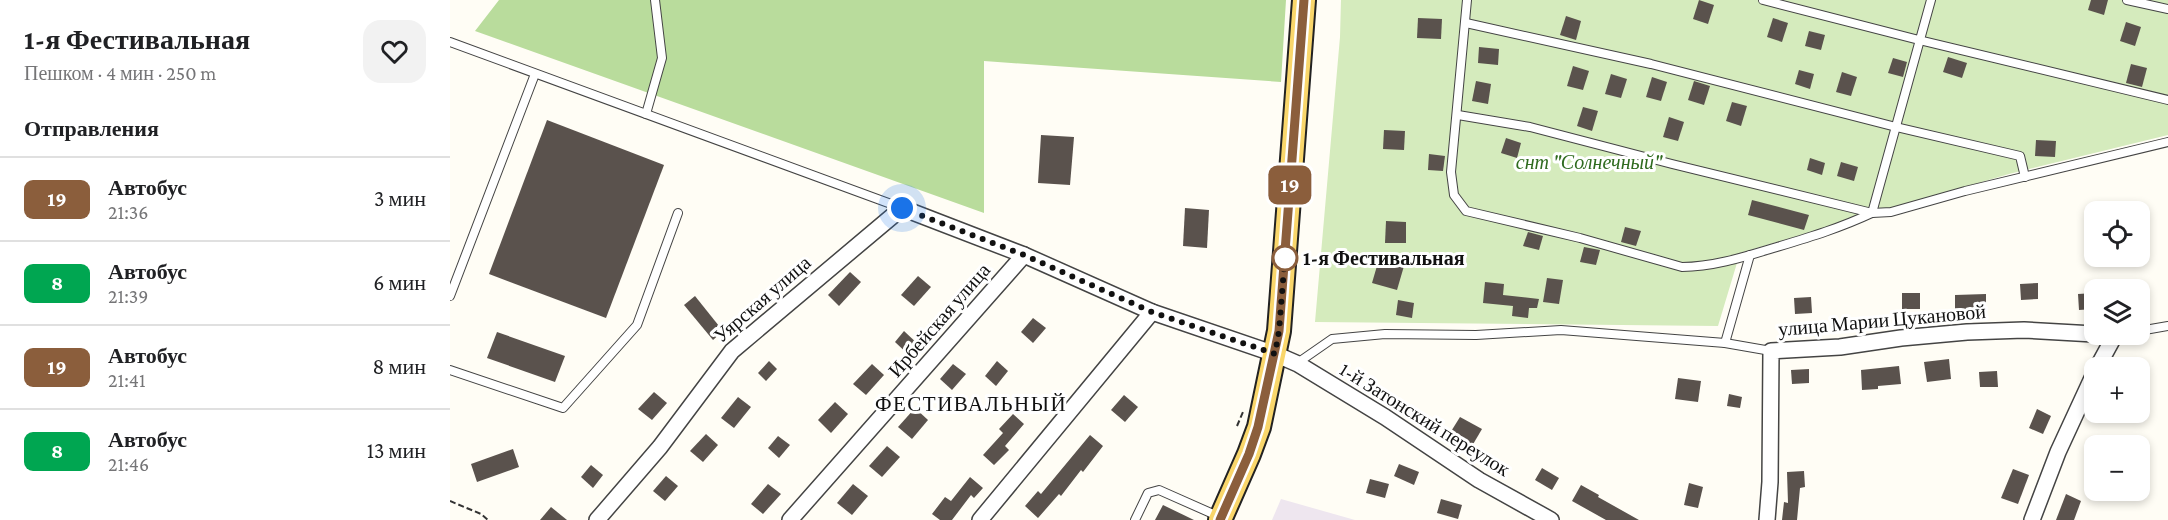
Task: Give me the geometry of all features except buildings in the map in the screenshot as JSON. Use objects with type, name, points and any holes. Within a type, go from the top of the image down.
[{"type":"main road","points":[[1221,519],[1258,427],[1275,354],[1281,309],[1304,0]]},
{"type":"street","points":[[902,208],[1024,255],[1152,312],[1275,354]]},
{"type":"street","name":"Уярская улица","points":[[597,520],[660,447],[732,351],[902,208]]},
{"type":"street","name":"Ирбейская улица","points":[[790,520],[1024,255]]},
{"type":"street","points":[[980,520],[1152,312]]},
{"type":"street","name":"улица Марии Цукановой","points":[[1767,520],[1770,482],[1771,351],[1840,347],[1967,332],[2024,330],[2084,333]]},
{"type":"street","name":"1-й Затонский переулок","points":[[1298,364],[1385,417],[1479,480],[1551,520]]},
{"type":"street","points":[[2032,520],[2058,452],[2084,396]]},
{"type":"lane","points":[[646,114],[662,58],[655,0]]},
{"type":"lane","points":[[1467,0],[1467,23],[1451,172],[1454,195],[1466,211],[1580,238],[1682,267],[1696,267],[1750,255],[1843,227],[1872,213],[1932,0]]},
{"type":"lane","points":[[1763,0],[2168,100]]},
{"type":"lane","points":[[2127,0],[2168,9]]},
{"type":"lane","points":[[1467,23],[1651,64],[1896,127],[2020,156],[2025,177]]},
{"type":"lane","points":[[450,42],[902,208]]},
{"type":"lane","points":[[450,296],[535,74]]},
{"type":"lane","points":[[1458,115],[1530,127],[1872,213],[1891,212],[2168,142]]},
{"type":"lane","points":[[450,370],[563,408],[637,325],[678,213]]},
{"type":"lane","points":[[1725,343],[1750,255]]},
{"type":"lane","points":[[2150,329],[2168,326]]},
{"type":"lane","points":[[1275,354],[1298,364],[1332,339],[1385,334],[1476,335],[1561,330],[1725,343],[1771,351]]},
{"type":"lane","points":[[1135,520],[1148,493],[1159,490],[1221,519]]},
{"type":"path","points":[[450,501],[482,514],[488,520]]},
{"type":"shaded area","points":[[1281,499],[1355,520],[1272,520]]},
{"type":"green space","points":[[499,0],[1286,0],[1281,82],[984,61],[984,213],[475,31]]},
{"type":"green space","name":"снт \"Солнечный\"","points":[[1341,0],[2168,0],[2168,135],[2009,174],[1740,253],[1718,326],[1315,322],[1340,37]]},
{"type":"bus line","name":"19","points":[[1220,520],[1249,454],[1258,427],[1279,331],[1304,0]]},
{"type":"place","name":"1-я Фестивальная","points":[[1285,258]]},
{"type":"district","name":"ФЕСТИВАЛЬНЫЙ","points":[[971,404]]},
{"type":"route","points":[[902,208],[1024,255],[1152,312],[1275,354],[1285,256],[1285,258]]}]
